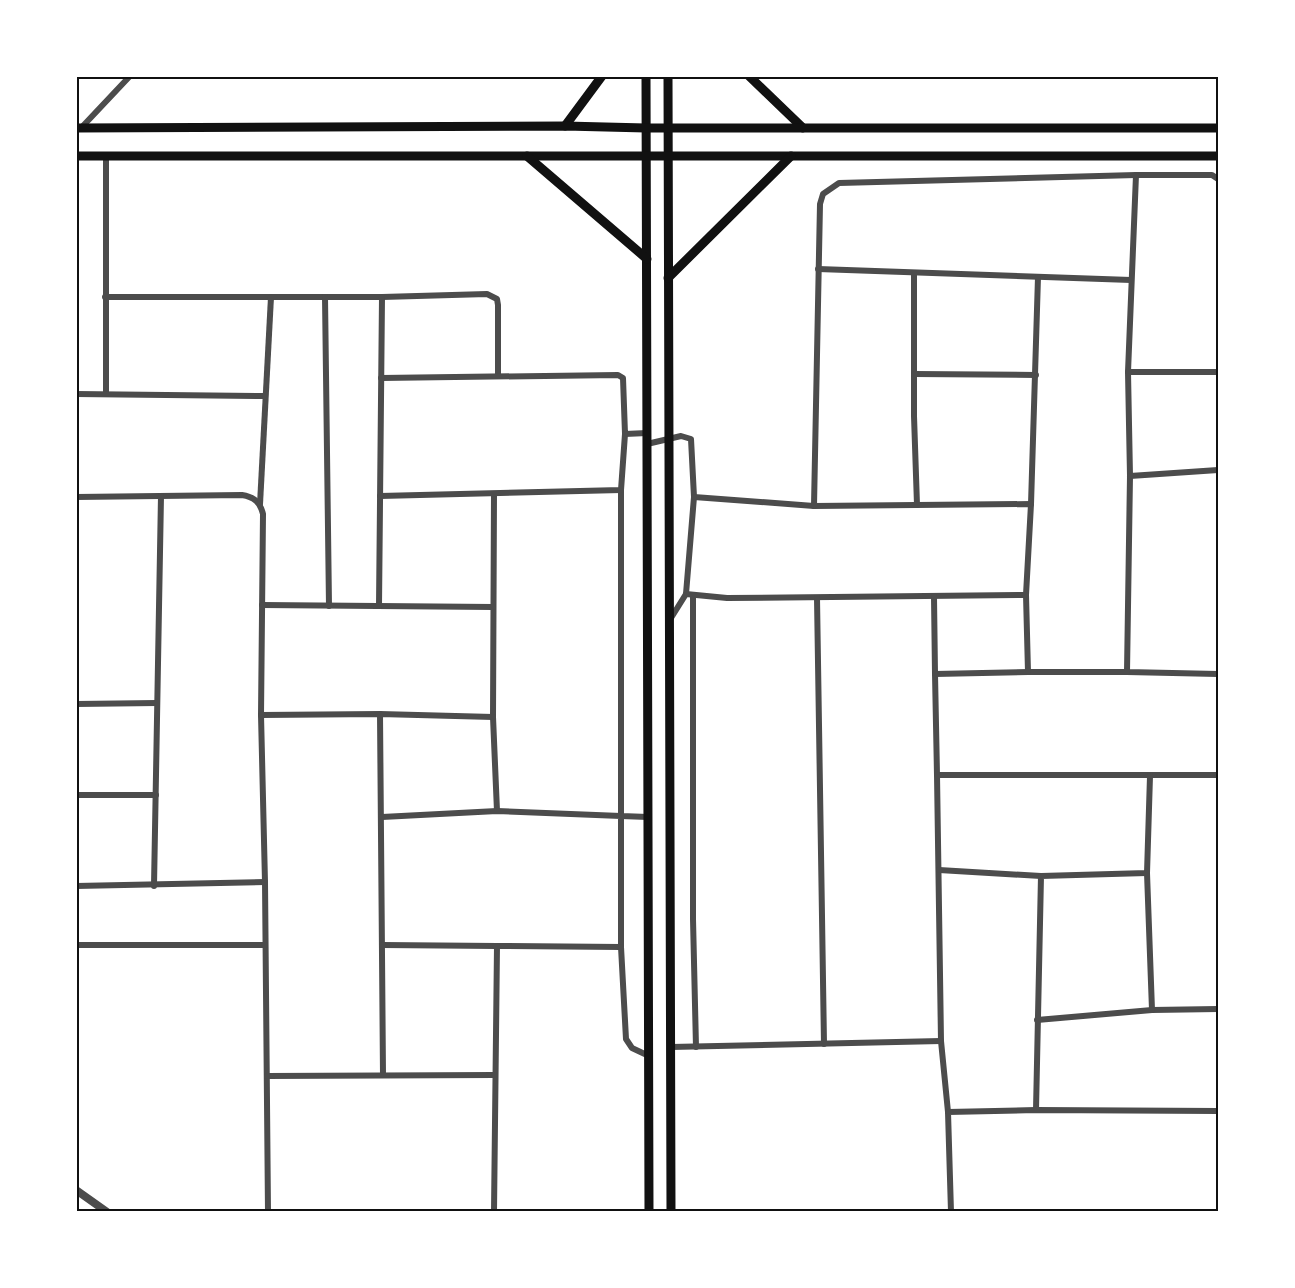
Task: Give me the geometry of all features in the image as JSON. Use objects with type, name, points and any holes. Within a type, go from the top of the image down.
[{"type":"main road","points":[[565,126],[602,76]]},
{"type":"main road","points":[[646,76],[649,1212]]},
{"type":"main road","points":[[668,76],[671,1212]]},
{"type":"main road","points":[[749,76],[803,128]]},
{"type":"main road","points":[[79,128],[565,126],[1218,128]]},
{"type":"main road","points":[[76,156],[1218,156]]},
{"type":"main road","points":[[527,156],[647,259]]},
{"type":"main road","points":[[668,278],[791,156]]},
{"type":"street","points":[[79,128],[130,76]]},
{"type":"street","points":[[106,156],[106,394]]},
{"type":"street","points":[[1127,672],[1130,476],[1128,372],[1136,175]]},
{"type":"street","points":[[814,506],[820,204],[824,194],[839,183],[1136,175],[1212,175],[1218,179]]},
{"type":"street","points":[[818,269],[1131,280]]},
{"type":"street","points":[[914,273],[917,505]]},
{"type":"street","points":[[1028,672],[1026,596],[1038,276]]},
{"type":"street","points":[[105,297],[492,295],[497,299],[498,305],[498,376]]},
{"type":"street","points":[[268,1212],[261,715],[263,514],[260,504],[271,297]]},
{"type":"street","points":[[325,297],[329,606]]},
{"type":"street","points":[[379,606],[382,297]]},
{"type":"street","points":[[1128,372],[1218,372]]},
{"type":"street","points":[[914,374],[1036,375]]},
{"type":"street","points":[[381,378],[618,375],[622,378],[624,434],[621,490],[621,947],[626,1039],[632,1048],[649,1056]]},
{"type":"street","points":[[76,394],[265,396]]},
{"type":"street","points":[[624,434],[647,433]]},
{"type":"street","points":[[647,444],[686,436],[691,439],[694,497],[686,594],[670,619]]},
{"type":"street","points":[[1130,476],[1218,470]]},
{"type":"street","points":[[380,496],[621,490]]},
{"type":"street","points":[[494,494],[493,717],[497,811]]},
{"type":"street","points":[[76,497],[242,495],[252,496],[260,504]]},
{"type":"street","points":[[154,886],[161,496]]},
{"type":"street","points":[[694,497],[814,506],[1031,504]]},
{"type":"street","points":[[686,594],[727,598],[1026,596]]},
{"type":"street","points":[[693,595],[693,919],[696,1047]]},
{"type":"street","points":[[934,597],[941,1041],[948,1112],[951,1212]]},
{"type":"street","points":[[817,598],[824,1044]]},
{"type":"street","points":[[262,605],[493,606]]},
{"type":"street","points":[[935,674],[1127,672],[1218,674]]},
{"type":"street","points":[[76,704],[157,704]]},
{"type":"street","points":[[261,715],[380,714],[493,717]]},
{"type":"street","points":[[380,714],[383,1075]]},
{"type":"street","points":[[937,775],[1218,775]]},
{"type":"street","points":[[1150,776],[1147,873],[1152,1010]]},
{"type":"street","points":[[76,795],[156,795]]},
{"type":"street","points":[[382,816],[497,811],[648,817]]},
{"type":"street","points":[[939,870],[1041,876],[1147,873]]},
{"type":"street","points":[[1035,1110],[1041,876]]},
{"type":"street","points":[[76,886],[265,882]]},
{"type":"street","points":[[76,945],[265,945]]},
{"type":"street","points":[[382,945],[621,947]]},
{"type":"street","points":[[494,1212],[497,946]]},
{"type":"street","points":[[1037,1020],[1152,1010],[1218,1010]]},
{"type":"street","points":[[671,1047],[941,1041]]},
{"type":"street","points":[[267,1076],[494,1076]]},
{"type":"street","points":[[948,1112],[1218,1111]]},
{"type":"street","points":[[76,1190],[107,1212]]}]
